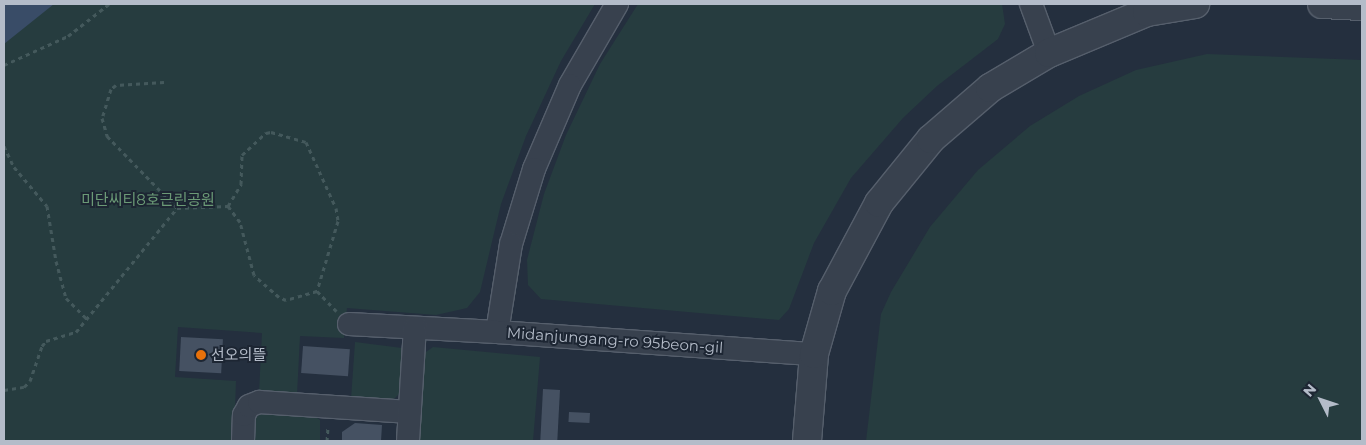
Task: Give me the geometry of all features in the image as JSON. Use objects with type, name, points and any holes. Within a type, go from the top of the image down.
[{"type":"street","name":"Midanjungang-ro 95beon-gil","points":[[617,4],[570,84],[534,169],[512,244],[497,332],[814,354]]},
{"type":"street","points":[[1031,4],[1049,53]]},
{"type":"street","points":[[807,441],[814,354],[832,291],[879,203],[931,139],[990,88],[1049,53],[1147,12],[1195,4]]},
{"type":"street","points":[[1322,4],[1362,6]]},
{"type":"street","points":[[349,324],[497,332]]},
{"type":"street","points":[[408,441],[415,328]]},
{"type":"street","points":[[243,441],[244,415],[249,406],[259,402],[410,412]]},
{"type":"path","points":[[4,65],[68,36],[109,4]]},
{"type":"path","points":[[164,82],[116,85],[111,89],[102,118],[111,141],[177,208],[228,206]]},
{"type":"path","points":[[228,206],[241,184],[242,155],[266,133],[300,138],[306,142],[336,208],[338,221],[316,290]]},
{"type":"path","points":[[4,146],[14,167],[47,206],[66,298],[87,319]]},
{"type":"path","points":[[228,206],[240,222],[254,275],[282,300],[316,290]]},
{"type":"path","points":[[4,390],[24,387],[30,381],[46,341],[76,332],[177,208]]},
{"type":"path","points":[[316,290],[349,324]]},
{"type":"green space","name":"미단씨티8호근린공원","points":[[4,4],[595,4],[561,61],[526,136],[501,204],[480,292],[467,308],[436,315],[347,308],[344,338],[300,336],[297,395],[259,393],[262,333],[178,327],[175,377],[236,381],[234,441],[4,441]]},
{"type":"green space","points":[[638,4],[1002,4],[1005,24],[998,39],[937,86],[903,118],[851,178],[814,243],[789,309],[779,320],[541,299],[528,285],[527,260],[544,194],[566,135],[600,64]]},
{"type":"green space","points":[[1207,54],[1362,60],[1362,441],[866,441],[881,314],[891,292],[930,227],[978,170],[1030,126],[1079,96],[1136,70]]},
{"type":"green space","points":[[355,342],[402,348],[404,353],[400,393],[395,398],[389,401],[351,399]]},
{"type":"green space","points":[[433,347],[540,357],[533,441],[418,441],[423,354]]},
{"type":"green space","points":[[263,413],[315,416],[320,420],[320,441],[250,441],[254,418]]},
{"type":"water","points":[[4,4],[54,4],[4,44]]},
{"type":"building","points":[[181,337],[223,339],[221,373],[179,371]]},
{"type":"building","points":[[303,346],[350,349],[348,376],[301,373]]},
{"type":"building","points":[[543,389],[560,390],[557,441],[540,441]]},
{"type":"building","points":[[569,412],[590,413],[589,423],[568,422]]},
{"type":"building","points":[[355,423],[382,425],[381,441],[342,441],[342,432]]},
{"type":"place","name":"선오의뜰","points":[[201,355]]}]
